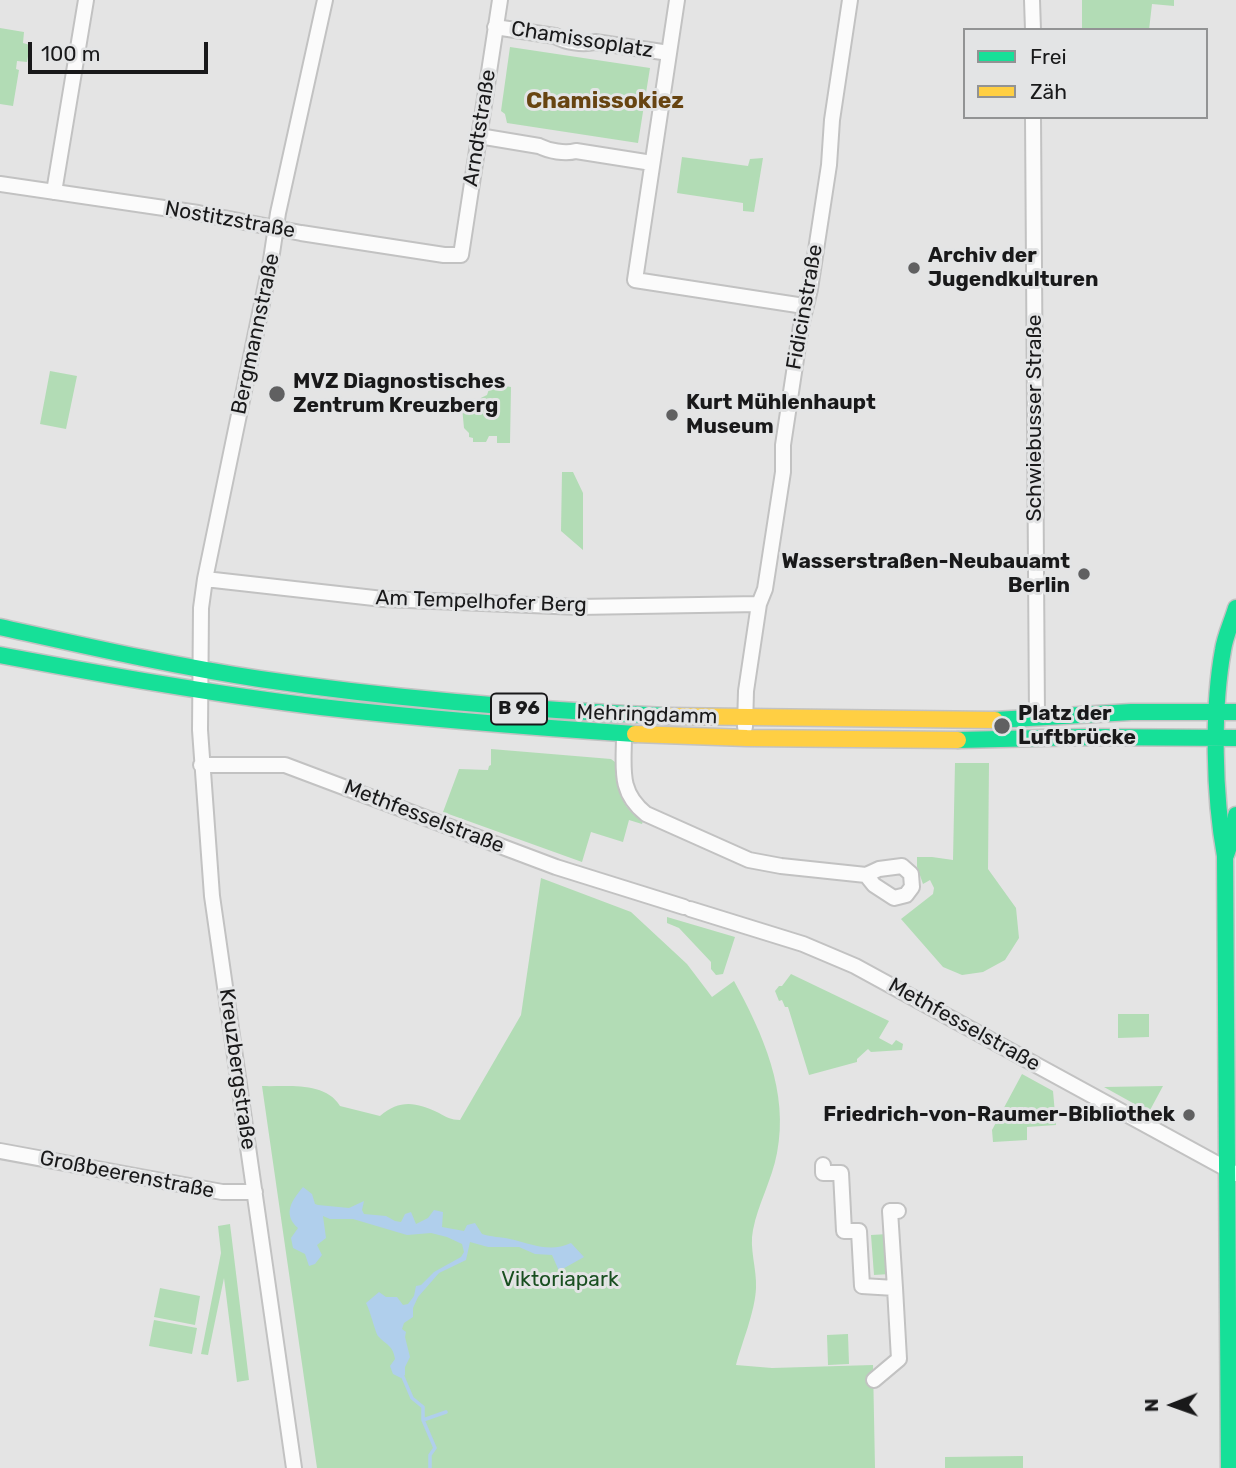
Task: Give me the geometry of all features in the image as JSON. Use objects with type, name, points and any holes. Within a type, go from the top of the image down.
[{"type":"main road","points":[[1229,1468],[1231,1021],[1225,856],[1219,824],[1216,712],[1223,649],[1236,608]]},
{"type":"main road","name":"Mehringdamm","points":[[0,627],[200,669],[337,690],[596,714],[745,719],[1037,718],[1131,712],[1216,712]]},
{"type":"main road","name":"Mehringdamm","points":[[0,655],[200,691],[331,709],[456,723],[624,735],[745,739],[1217,739]]},
{"type":"main road","name":"B 96","points":[[1216,712],[1236,712]]},
{"type":"main road","points":[[1037,718],[1037,738]]},
{"type":"main road","name":"B 96","points":[[1217,739],[1236,738]]},
{"type":"main road","points":[[1225,856],[1235,830],[1236,815]]},
{"type":"street","points":[[54,192],[86,0]]},
{"type":"street","name":"Bergmannstraße","points":[[200,669],[201,608],[205,579],[278,213],[324,0]]},
{"type":"street","name":"Arndtstraße","points":[[461,255],[500,0]]},
{"type":"street","points":[[677,0],[635,280],[804,306]]},
{"type":"street","name":"Fidicinstraße","points":[[745,739],[746,691],[783,472],[785,436],[829,165],[832,120],[850,0]]},
{"type":"street","points":[[1032,0],[1033,28]]},
{"type":"street","name":"Chamissoplatz","points":[[495,27],[587,44],[595,41],[669,53]]},
{"type":"street","name":"Schwiebusser Straße","points":[[1034,119],[1037,718]]},
{"type":"street","points":[[479,136],[569,153],[576,151],[652,163]]},
{"type":"street","name":"Nostitzstraße","points":[[0,184],[444,255],[461,255]]},
{"type":"street","name":"Am Tempelhofer Berg","points":[[205,579],[383,599],[458,603],[579,607],[759,604]]},
{"type":"street","name":"Kreuzbergstraße","points":[[200,669],[201,765],[212,896],[294,1468]]},
{"type":"street","points":[[624,735],[626,791],[633,804],[646,814],[749,860],[866,875]]},
{"type":"street","name":"Methfesselstraße","points":[[201,765],[285,765],[556,867],[803,944],[855,966],[1231,1172]]},
{"type":"street","name":"Großbeerenstraße","points":[[0,1151],[222,1192],[254,1192]]},
{"type":"street","points":[[823,1165],[823,1173],[841,1173],[844,1231],[859,1231],[862,1286],[895,1288]]},
{"type":"street","points":[[874,1380],[899,1359],[890,1211],[898,1211]]},
{"type":"green space","points":[[1082,0],[1174,0],[1174,6],[1152,4],[1149,28],[1082,28]]},
{"type":"green space","points":[[0,28],[24,32],[23,43],[30,45],[27,62],[17,61],[16,69],[19,70],[13,106],[0,104]]},
{"type":"green space","points":[[510,47],[650,68],[638,143],[507,123],[505,114],[501,111]]},
{"type":"green space","points":[[682,157],[748,166],[750,159],[763,158],[754,212],[743,211],[743,203],[677,193]]},
{"type":"green space","points":[[50,371],[77,376],[66,429],[40,424]]},
{"type":"green space","points":[[511,387],[510,443],[497,443],[497,436],[489,436],[486,442],[473,442],[473,438],[469,437],[464,428],[462,407],[487,395],[489,389]]},
{"type":"green space","points":[[562,472],[573,472],[583,493],[583,550],[561,531]]},
{"type":"green space","points":[[491,749],[611,759],[615,762],[624,803],[643,821],[642,824],[629,820],[623,842],[591,832],[582,862],[443,812],[459,769],[488,770],[491,765]]},
{"type":"green space","points":[[955,763],[989,763],[988,869],[1016,908],[1019,938],[1005,960],[983,972],[962,975],[943,967],[901,919],[933,894],[934,888],[930,880],[923,884],[917,867],[917,857],[953,860]]},
{"type":"green space","name":"Viktoriapark","points":[[541,878],[631,912],[687,964],[712,997],[734,981],[755,1022],[771,1064],[780,1130],[775,1163],[753,1230],[755,1297],[736,1365],[772,1368],[873,1365],[875,1468],[317,1468],[262,1086],[315,1089],[325,1092],[340,1106],[380,1116],[394,1107],[408,1104],[423,1106],[460,1120],[521,1015]]},
{"type":"green space","points":[[667,917],[735,937],[723,974],[716,975],[711,969],[711,962],[679,928],[667,923]]},
{"type":"green space","points":[[791,974],[889,1021],[879,1038],[892,1045],[896,1040],[903,1044],[902,1050],[871,1052],[868,1049],[857,1062],[809,1075],[788,1007],[785,1007],[782,1000],[779,1001],[775,991]]},
{"type":"green space","points":[[1118,1014],[1149,1014],[1149,1037],[1118,1038]]},
{"type":"green space","points":[[1022,1074],[1053,1091],[1056,1125],[1027,1127],[1027,1140],[993,1142],[992,1130]]},
{"type":"green space","points":[[1163,1086],[1149,1112],[1104,1087]]},
{"type":"green space","points":[[230,1224],[249,1380],[237,1382],[224,1278],[208,1355],[201,1354],[221,1253],[218,1226]]},
{"type":"green space","points":[[888,1234],[890,1274],[874,1275],[871,1235]]},
{"type":"green space","points":[[160,1288],[200,1296],[195,1325],[154,1317]]},
{"type":"green space","points":[[154,1320],[197,1328],[192,1354],[149,1346]]},
{"type":"green space","points":[[848,1334],[849,1364],[828,1365],[827,1335]]},
{"type":"green space","points":[[1023,1456],[1023,1468],[945,1468],[945,1457]]},
{"type":"water","points":[[303,1187],[312,1194],[315,1204],[318,1205],[349,1208],[364,1201],[364,1214],[386,1216],[401,1222],[405,1214],[411,1212],[416,1224],[428,1218],[434,1210],[443,1212],[442,1227],[464,1231],[467,1225],[475,1223],[482,1234],[533,1245],[556,1247],[571,1243],[584,1257],[559,1271],[552,1255],[535,1254],[519,1247],[488,1247],[470,1242],[466,1260],[439,1273],[418,1297],[413,1308],[413,1317],[404,1323],[402,1329],[406,1332],[410,1357],[405,1367],[405,1375],[401,1378],[393,1374],[390,1366],[395,1359],[394,1354],[378,1336],[366,1303],[379,1292],[386,1297],[397,1297],[403,1305],[408,1304],[414,1296],[416,1286],[461,1257],[464,1252],[462,1244],[431,1233],[407,1235],[353,1219],[330,1219],[323,1216],[326,1238],[317,1245],[322,1255],[315,1264],[309,1266],[305,1254],[293,1248],[291,1238],[298,1228],[290,1218],[290,1207]]},
{"type":"waterway","points":[[403,1377],[412,1398],[423,1407],[423,1420],[435,1448],[430,1455],[430,1468]]},
{"type":"waterway","points":[[423,1420],[446,1412]]},
{"type":"traffic: fast","points":[[1229,1468],[1225,856],[1217,780],[1216,726],[1223,650],[1236,608]]},
{"type":"traffic: fast","points":[[0,627],[195,668],[311,686],[463,703],[667,716]]},
{"type":"traffic: fast","points":[[0,655],[160,684],[321,707],[635,734]]},
{"type":"traffic: fast","points":[[995,720],[1131,712],[1236,712]]},
{"type":"traffic: fast","points":[[958,740],[1236,738]]},
{"type":"traffic: fast","points":[[1226,855],[1235,830],[1236,815]]},
{"type":"traffic: slow","points":[[667,716],[995,720]]},
{"type":"traffic: slow","points":[[635,734],[958,740]]},
{"type":"place","name":"Archiv der Jugendkulturen","points":[[914,268]]},
{"type":"place","name":"MVZ Diagnostisches Zentrum Kreuzberg","points":[[277,394]]},
{"type":"place","name":"Kurt Mühlenhaupt Museum","points":[[672,415]]},
{"type":"place","name":"Wasserstraßen-Neubauamt Berlin","points":[[1084,574]]},
{"type":"place","name":"Platz der Luftbrücke","points":[[1002,726]]},
{"type":"place","name":"Friedrich-von-Raumer-Bibliothek","points":[[1189,1115]]},
{"type":"district","name":"Chamissokiez","points":[[605,101]]}]
